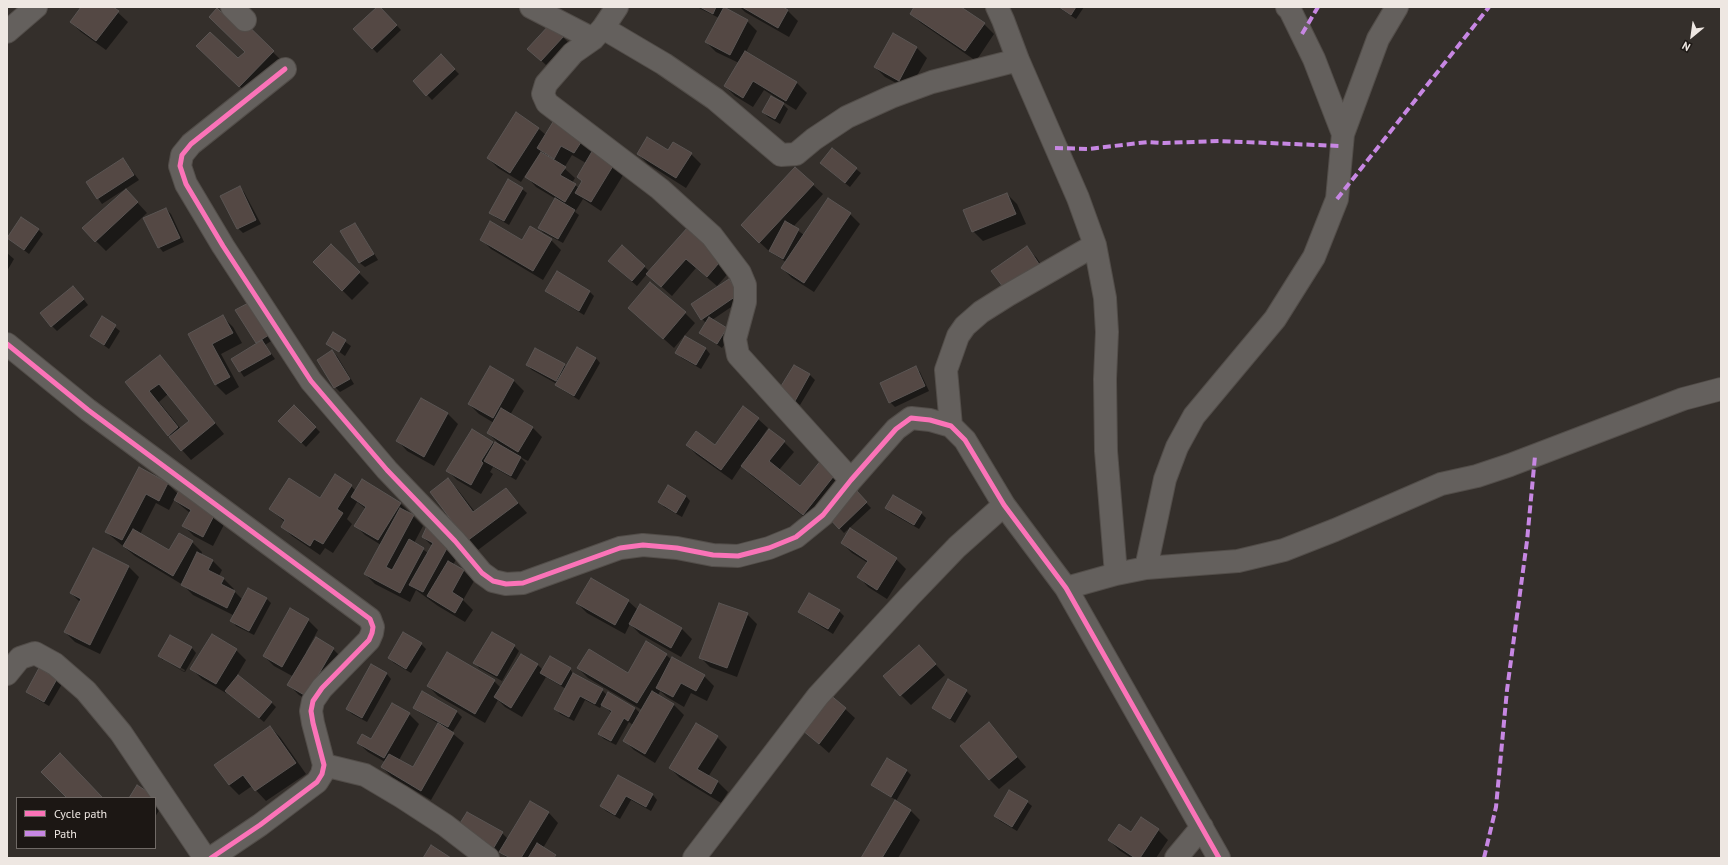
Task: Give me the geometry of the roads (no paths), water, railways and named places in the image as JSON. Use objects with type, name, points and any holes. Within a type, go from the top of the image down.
[{"type":"street","points":[[7,32],[36,7]]},
{"type":"street","points":[[531,7],[598,34],[664,64],[715,99],[781,155],[796,154],[814,139],[847,117],[891,97],[932,82],[1018,60]]},
{"type":"street","points":[[617,7],[598,34],[573,53],[546,84],[543,94],[547,103],[660,189],[712,236],[740,273],[745,285],[745,302],[735,339],[738,355],[851,480]]},
{"type":"street","points":[[997,7],[1018,60],[1078,198],[1095,245],[1105,298],[1107,332],[1105,379],[1106,451],[1116,574]]},
{"type":"street","points":[[1287,7],[1290,10],[1314,59],[1343,134]]},
{"type":"street","points":[[1146,568],[1165,479],[1177,447],[1194,416],[1275,318],[1314,257],[1337,199],[1343,134],[1378,39],[1397,7]]},
{"type":"street","points":[[285,69],[191,144],[182,156],[180,166],[186,184],[223,246],[311,381],[387,470],[455,541],[482,573],[493,581],[506,584],[523,583],[620,548],[643,545],[677,548],[713,555],[738,556],[769,548],[796,537],[823,515],[851,480],[896,429],[911,418],[930,420],[951,426],[965,440],[1004,505],[1066,588],[1219,858]]},
{"type":"street","points":[[951,426],[946,370],[954,346],[965,326],[982,312],[1008,295],[1095,245]]},
{"type":"street","points":[[7,344],[88,410],[370,620],[373,627],[369,640],[322,688],[313,701],[311,711],[313,723],[324,765],[320,778],[310,788],[211,858]]},
{"type":"street","points":[[1066,588],[1116,574],[1146,568],[1238,561],[1284,550],[1336,530],[1441,484],[1477,476],[1510,465],[1683,399],[1721,389]]},
{"type":"street","points":[[694,858],[818,696],[952,552],[1004,505]]},
{"type":"street","points":[[7,674],[20,658],[35,653],[55,664],[86,691],[120,733],[205,858]]},
{"type":"street","points":[[324,765],[365,775],[445,825],[488,858]]},
{"type":"street","points":[[1176,858],[1202,827]]}]
